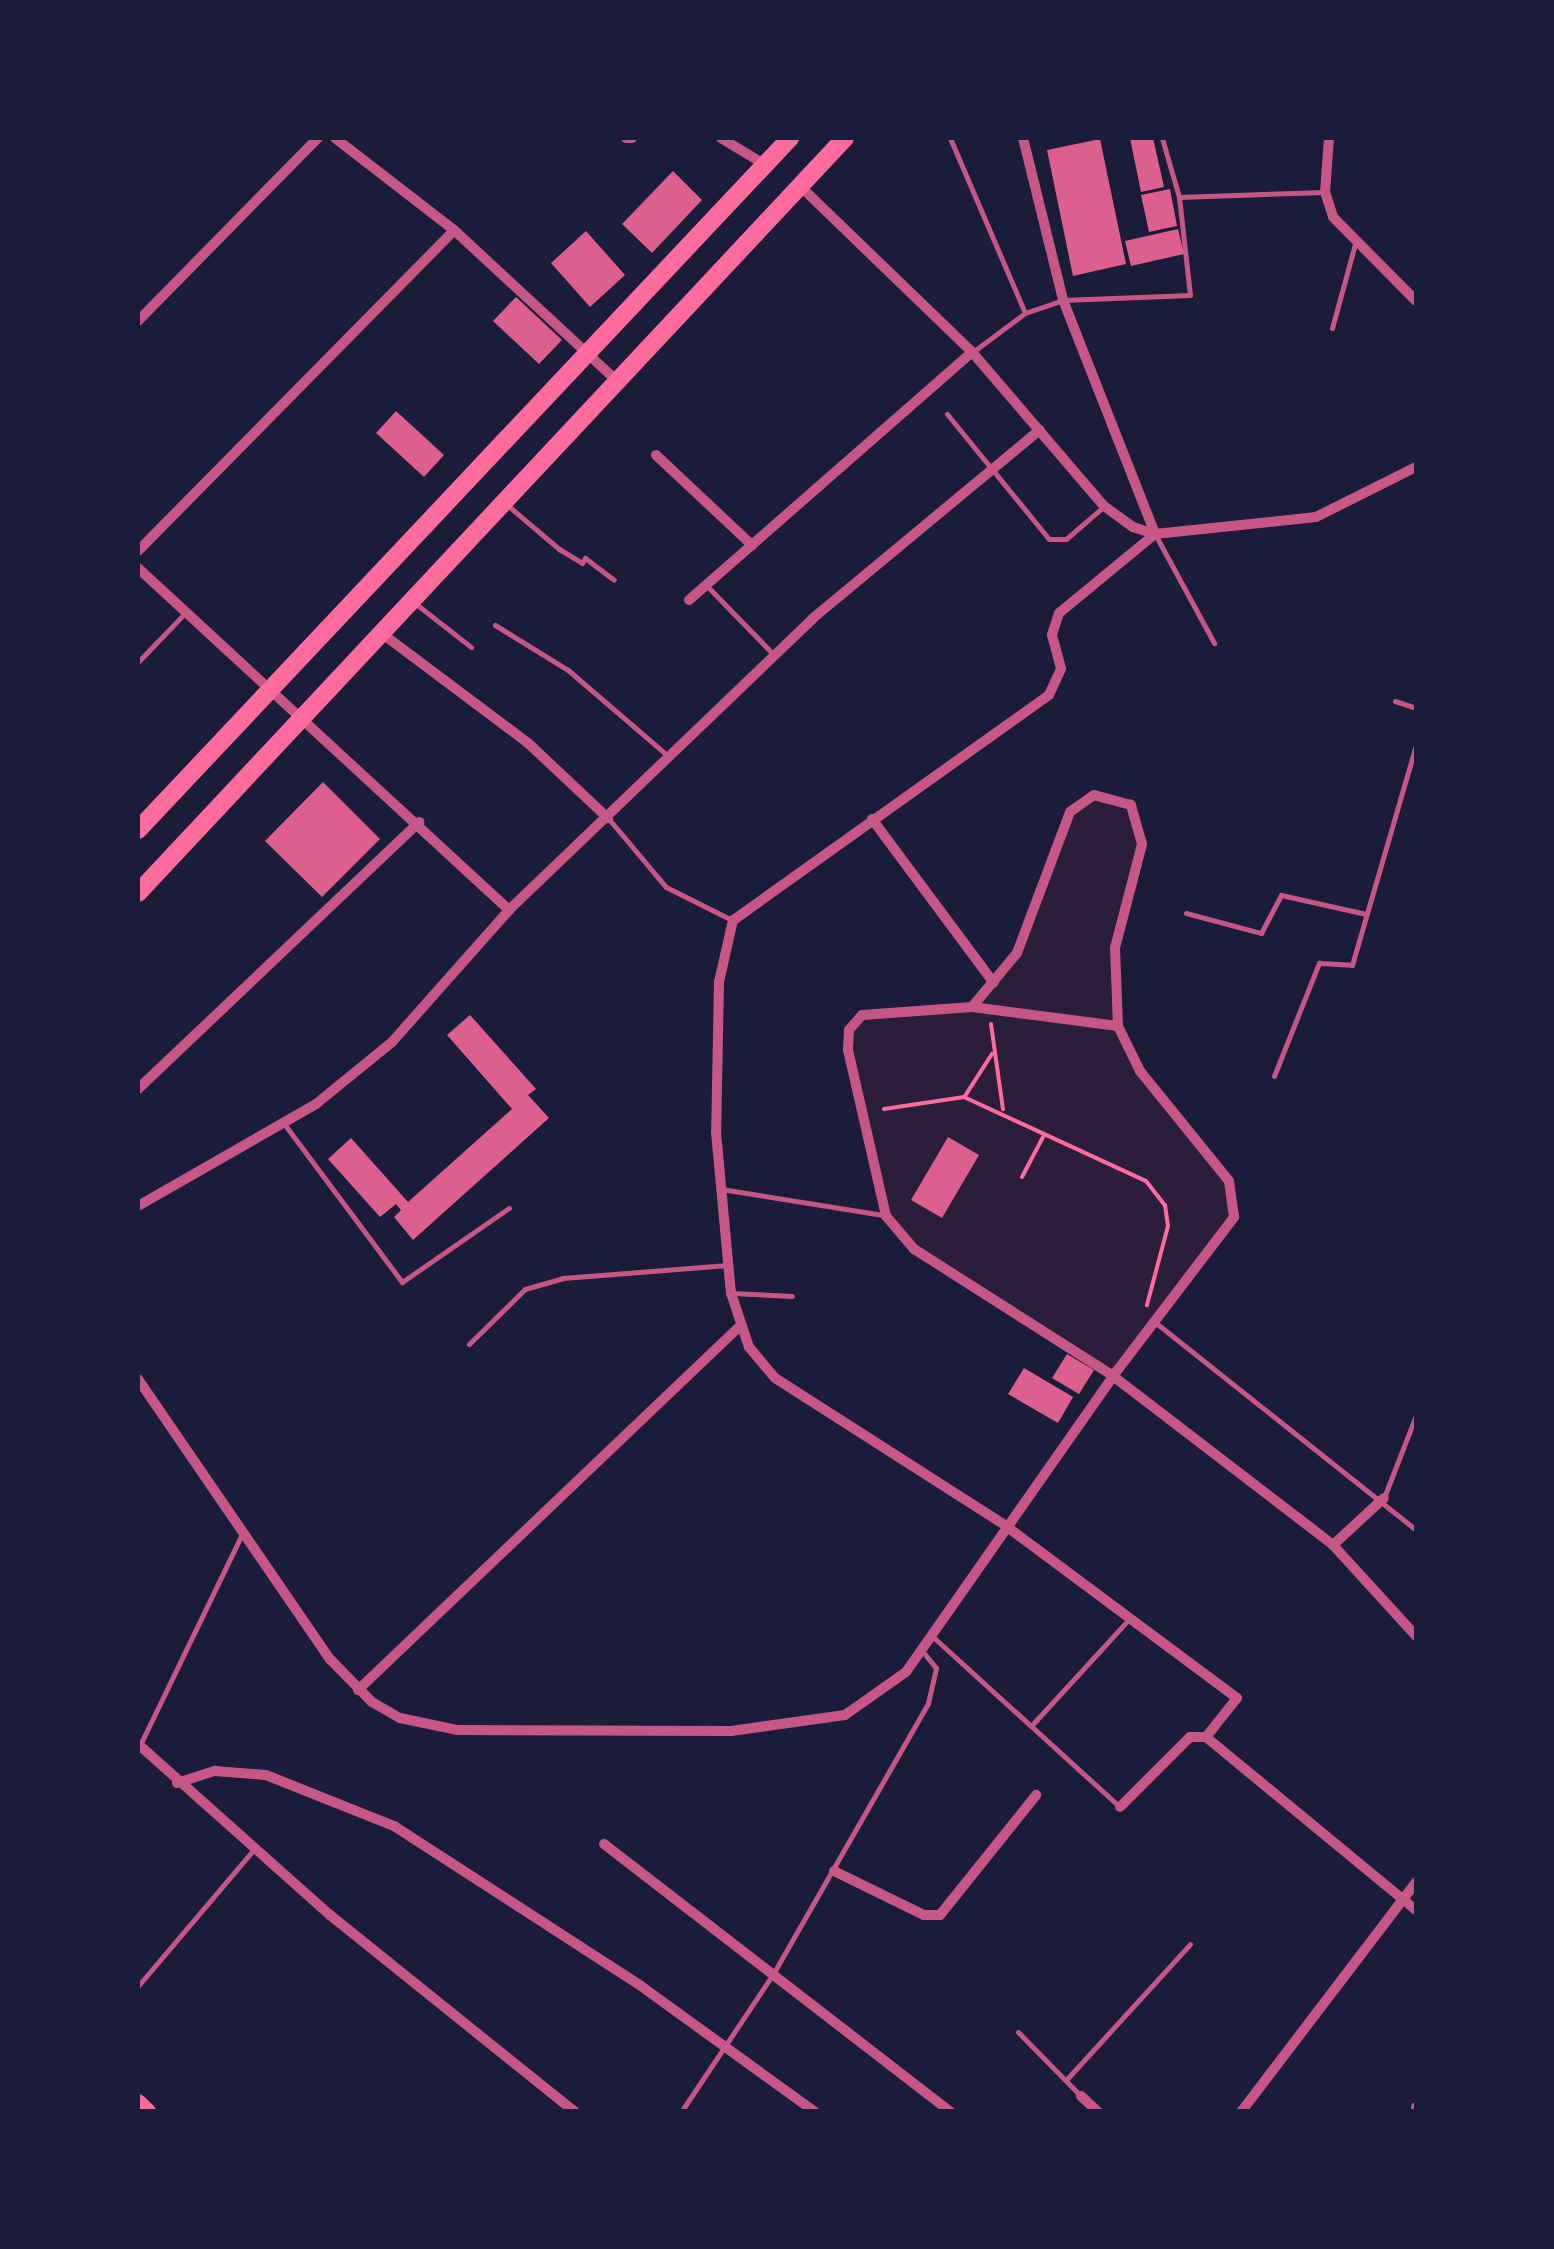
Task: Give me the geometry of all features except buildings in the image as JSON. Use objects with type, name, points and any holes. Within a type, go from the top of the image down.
[{"type":"main road","points":[[138,830],[272,693],[586,352],[790,138]]},
{"type":"main road","points":[[138,892],[304,722],[616,380],[845,138]]},
{"type":"main road","points":[[138,2103],[147,2112]]},
{"type":"street","points":[[138,321],[318,138]]},
{"type":"street","points":[[336,138],[454,230],[616,380]]},
{"type":"street","points":[[721,138],[764,164]]},
{"type":"street","points":[[1023,138],[1062,300],[1155,534]]},
{"type":"street","points":[[1329,138],[1325,192],[1333,217],[1416,300]]},
{"type":"street","points":[[800,185],[972,352],[1104,506],[1124,523],[1155,534],[1316,517],[1416,467]]},
{"type":"street","points":[[138,551],[454,230]]},
{"type":"street","points":[[689,600],[972,352]]},
{"type":"street","points":[[138,1206],[283,1123],[392,1042],[510,910],[672,759],[774,655],[1040,430]]},
{"type":"street","points":[[656,455],[752,545]]},
{"type":"street","points":[[1155,534],[1059,614],[1052,636],[1061,670],[1049,695],[733,920],[719,982],[719,1189],[731,1293],[740,1326],[756,1358],[776,1378],[1006,1526],[1236,1698],[1206,1736]]},
{"type":"street","points":[[138,568],[419,822],[510,910]]},
{"type":"street","points":[[384,635],[528,743],[608,818]]},
{"type":"street","points":[[138,1379],[241,1536],[358,1690],[400,1718],[436,1728],[776,1730],[867,1705],[922,1651],[1114,1376],[1149,1317],[1230,1226],[1236,1206],[1229,1181],[1140,1071],[1118,1026],[1114,964],[1142,830],[1138,814],[1122,799],[1094,795],[1070,812],[1026,934],[972,1007]]},
{"type":"street","points":[[872,819],[994,982]]},
{"type":"street","points":[[138,1089],[419,822]]},
{"type":"street","points":[[1118,1026],[972,1007],[875,1011],[849,1030],[886,1216],[914,1249],[1114,1376],[1333,1545],[1416,1636]]},
{"type":"street","points":[[358,1690],[740,1326]]},
{"type":"street","points":[[1333,1545],[1384,1498]]},
{"type":"street","points":[[1120,1807],[1190,1737],[1206,1736],[1400,1902],[1416,1910]]},
{"type":"street","points":[[138,1745],[254,1849],[575,2112]]},
{"type":"street","points":[[177,1783],[236,1769],[337,1798],[448,1858],[814,2112]]},
{"type":"street","points":[[834,1871],[924,1915],[940,1916],[1036,1795]]},
{"type":"street","points":[[604,1844],[951,2112]]},
{"type":"street","points":[[1242,2112],[1416,1882]]},
{"type":"street","points":[[1080,2096],[1098,2112]]},
{"type":"lane","points":[[950,138],[1025,313]]},
{"type":"lane","points":[[972,352],[1025,313],[1062,300],[1190,295],[1179,197],[1162,138]]},
{"type":"lane","points":[[1179,197],[1325,192]]},
{"type":"lane","points":[[1332,328],[1356,241]]},
{"type":"lane","points":[[947,414],[1057,542],[1104,506]]},
{"type":"lane","points":[[504,502],[559,549],[582,564],[585,558],[614,580]]},
{"type":"lane","points":[[1155,534],[1214,643]]},
{"type":"lane","points":[[706,585],[774,655]]},
{"type":"lane","points":[[414,602],[471,647]]},
{"type":"lane","points":[[138,662],[185,612]]},
{"type":"lane","points":[[495,625],[568,670],[672,759]]},
{"type":"lane","points":[[1394,700],[1416,708]]},
{"type":"lane","points":[[1274,1076],[1318,966],[1351,967],[1416,744]]},
{"type":"lane","points":[[608,818],[666,887],[733,920]]},
{"type":"lane","points":[[1186,913],[1261,933],[1281,894],[1366,914]]},
{"type":"lane","points":[[283,1123],[402,1282],[510,1208]]},
{"type":"lane","points":[[719,1189],[886,1216]]},
{"type":"lane","points":[[469,1344],[525,1289],[563,1278],[726,1265]]},
{"type":"lane","points":[[731,1293],[792,1296]]},
{"type":"lane","points":[[1149,1317],[1384,1498],[1416,1530]]},
{"type":"lane","points":[[1384,1498],[1416,1426],[1416,1415]]},
{"type":"lane","points":[[138,1745],[241,1536]]},
{"type":"lane","points":[[1031,1726],[1130,1618]]},
{"type":"lane","points":[[932,1636],[1120,1807]]},
{"type":"lane","points":[[681,2112],[773,1974],[933,1692],[936,1668],[922,1651]]},
{"type":"lane","points":[[138,1986],[254,1849]]},
{"type":"lane","points":[[1066,2080],[1190,1944]]},
{"type":"lane","points":[[1018,2032],[1080,2096]]},
{"type":"path","points":[[991,1010],[992,1054],[1003,1110]]},
{"type":"path","points":[[964,1097],[992,1054]]},
{"type":"path","points":[[884,1110],[964,1097],[1003,1110],[1043,1138],[1116,1162],[1146,1181],[1165,1204],[1168,1226],[1149,1317]]},
{"type":"path","points":[[1022,1178],[1043,1138]]},
{"type":"shaded area","points":[[1094,795],[1138,814],[1142,844],[1112,980],[1118,1026],[1140,1071],[1234,1194],[1230,1226],[1113,1376],[914,1249],[886,1216],[849,1030],[862,1015],[972,1007],[1026,934],[1058,832]]}]
